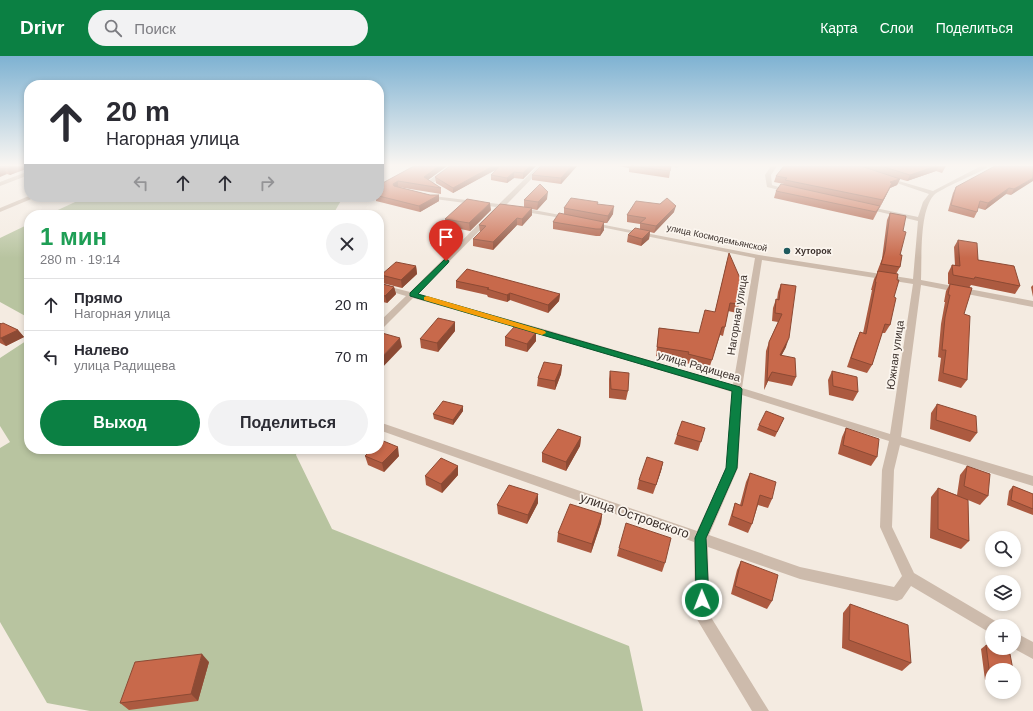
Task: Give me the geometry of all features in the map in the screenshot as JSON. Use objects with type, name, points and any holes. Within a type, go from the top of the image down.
[{"type":"street","name":"улица Космодемьянской","points":[[439,197],[502,206],[583,221],[759,257],[917,282],[1033,304]]},
{"type":"street","points":[[452,197],[459,199]]},
{"type":"street","points":[[384,322],[511,197]]},
{"type":"street","name":"Южная улица","points":[[909,577],[886,527],[888,470],[895,440],[917,282],[921,220],[926,202],[930,197]]},
{"type":"street","points":[[0,210],[24,201]]},
{"type":"street","points":[[861,207],[921,220]]},
{"type":"street","name":"Нагорная улица","points":[[700,538],[732,468],[737,389],[759,257]]},
{"type":"street","name":"улица Радищева","points":[[384,287],[737,389],[895,440],[1033,481]]},
{"type":"street","name":"улица Островского","points":[[384,428],[800,573],[897,594],[909,577]]},
{"type":"street","points":[[700,538],[702,616],[761,711]]},
{"type":"street","points":[[909,577],[985,623]]},
{"type":"street","points":[[1021,644],[1033,652]]},
{"type":"green space","points":[[75,202],[340,202],[336,210],[58,210]]},
{"type":"green space","points":[[24,226],[24,315],[0,302],[0,238]]},
{"type":"green space","points":[[24,342],[24,454],[296,454],[332,529],[629,646],[643,711],[90,711],[47,703],[0,622],[0,448],[10,442],[0,426],[0,358]]},
{"type":"building","points":[[384,197],[384,197],[436,197],[419,206]]},
{"type":"building","points":[[527,197],[543,197],[538,202],[524,200]]},
{"type":"building","points":[[803,197],[838,197],[880,206],[876,212]]},
{"type":"building","points":[[866,197],[885,197],[883,200]]},
{"type":"building","points":[[953,197],[997,197],[988,203],[980,201],[977,212],[951,205]]},
{"type":"building","points":[[571,198],[614,206],[608,216],[564,208]]},
{"type":"building","points":[[667,198],[676,206],[656,226],[640,223],[646,218],[627,215],[636,201],[660,204]]},
{"type":"building","points":[[467,199],[490,203],[469,223],[445,219]]},
{"type":"building","points":[[500,204],[532,208],[522,219],[517,218],[493,242],[473,239],[486,226],[479,225]]},
{"type":"building","points":[[559,213],[604,222],[601,229],[596,229],[553,222]]},
{"type":"building","points":[[890,213],[906,216],[903,231],[906,232],[900,255],[902,255],[900,267],[881,264],[885,251]]},
{"type":"building","points":[[635,228],[650,231],[642,239],[628,235]]},
{"type":"building","points":[[958,240],[977,243],[978,260],[1014,266],[1020,286],[975,277],[974,279],[953,275],[952,265],[960,266]]},
{"type":"building","points":[[729,253],[743,285],[739,304],[730,303],[725,327],[722,327],[712,360],[688,354],[689,352],[657,347],[659,328],[699,333],[705,310],[715,312]]},
{"type":"building","points":[[396,262],[416,266],[401,280],[384,276],[384,272]]},
{"type":"building","points":[[467,269],[560,294],[548,305],[510,293],[507,295],[487,289],[489,288],[456,281]]},
{"type":"building","points":[[878,271],[898,274],[897,280],[899,280],[894,297],[896,298],[890,325],[885,324],[872,365],[851,358],[860,332],[866,334]]},
{"type":"building","points":[[384,284],[394,287],[385,296]]},
{"type":"building","points":[[781,284],[796,286],[789,338],[780,355],[795,358],[796,377],[772,372],[767,381],[769,342],[782,314],[775,313],[776,299],[779,300]]},
{"type":"building","points":[[950,284],[972,288],[964,314],[970,316],[967,380],[943,373],[946,350],[942,350],[945,317],[950,295],[948,295]]},
{"type":"building","points":[[438,318],[455,322],[437,343],[420,339]]},
{"type":"building","points":[[0,323],[3,323],[18,330],[0,338]]},
{"type":"building","points":[[515,326],[536,332],[527,344],[505,337]]},
{"type":"building","points":[[384,334],[400,338],[384,355]]},
{"type":"building","points":[[544,362],[562,365],[555,381],[538,378]]},
{"type":"building","points":[[610,371],[629,373],[628,391],[611,389]]},
{"type":"building","points":[[832,371],[857,377],[858,392],[833,386]]},
{"type":"building","points":[[443,401],[463,406],[453,420],[433,414]]},
{"type":"building","points":[[937,404],[976,416],[977,433],[936,420]]},
{"type":"building","points":[[766,411],[784,418],[777,432],[759,425]]},
{"type":"building","points":[[682,421],[705,428],[701,442],[677,435]]},
{"type":"building","points":[[846,428],[879,439],[877,457],[843,445]]},
{"type":"building","points":[[558,429],[581,437],[566,462],[542,453]]},
{"type":"building","points":[[384,441],[398,447],[382,463],[365,456],[367,454],[384,454]]},
{"type":"building","points":[[647,457],[663,462],[656,485],[639,480]]},
{"type":"building","points":[[441,458],[458,466],[441,484],[425,476]]},
{"type":"building","points":[[967,466],[990,474],[988,496],[964,486]]},
{"type":"building","points":[[750,473],[776,482],[772,499],[760,495],[752,524],[732,516],[735,503],[742,506]]},
{"type":"building","points":[[509,485],[538,494],[528,515],[497,505]]},
{"type":"building","points":[[1013,486],[1033,494],[1033,509],[1011,500]]},
{"type":"building","points":[[938,488],[968,500],[969,541],[938,529]]},
{"type":"building","points":[[570,504],[602,514],[592,544],[558,533]]},
{"type":"building","points":[[626,523],[671,538],[665,563],[619,548]]},
{"type":"building","points":[[741,561],[778,575],[772,601],[735,586]]},
{"type":"building","points":[[850,604],[908,625],[911,663],[849,640]]},
{"type":"building","points":[[202,654],[191,694],[120,703],[135,662]]},
{"type":"building","points":[[987,655],[1010,655],[1012,663],[988,663]]},
{"type":"slow traffic","points":[[427,299],[542,333]]},
{"type":"place","name":"Хуторок","points":[[787,251]]},
{"type":"route","points":[[446,261],[412,295],[737,389],[732,468],[700,538],[702,600]]}]
